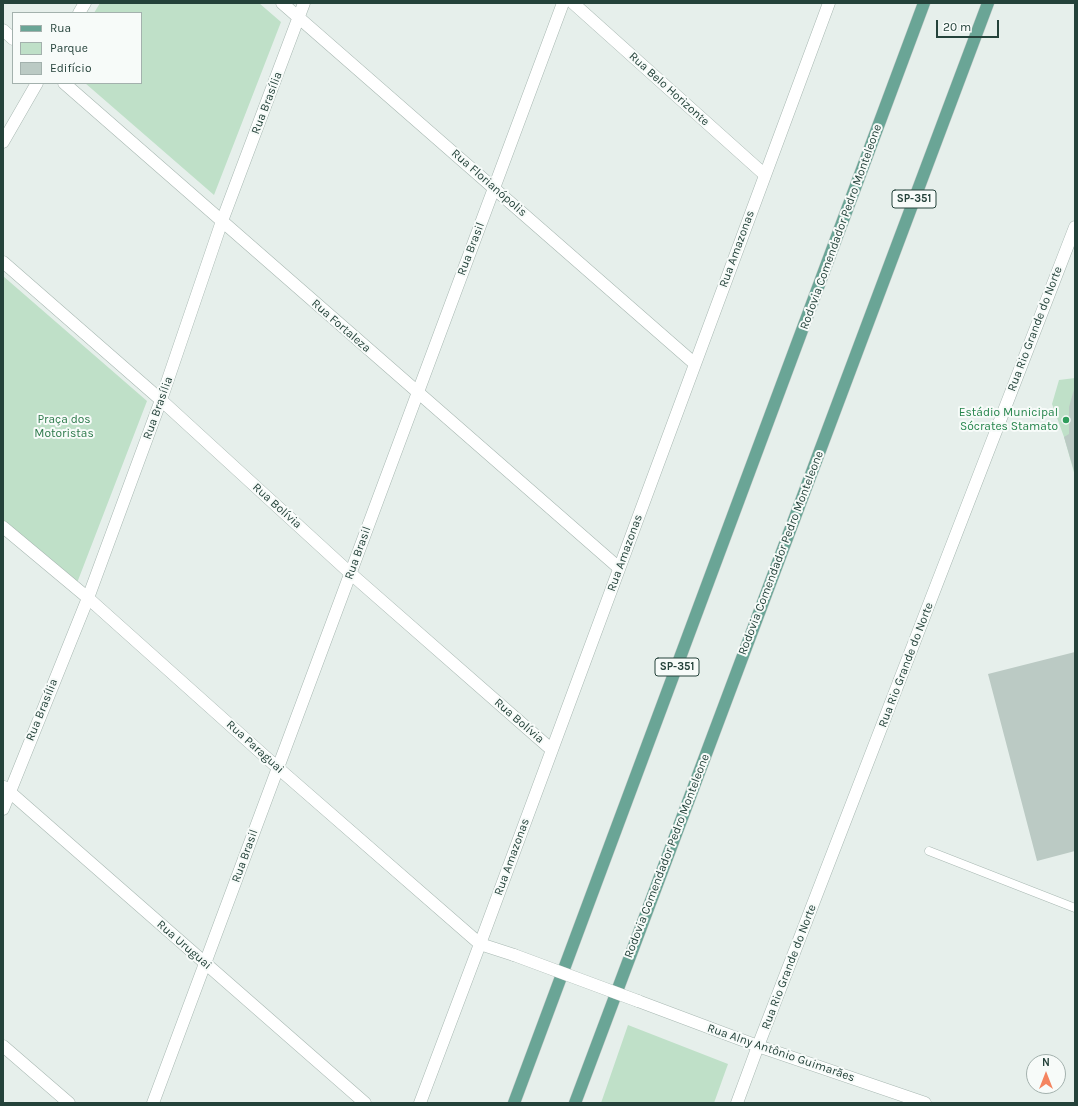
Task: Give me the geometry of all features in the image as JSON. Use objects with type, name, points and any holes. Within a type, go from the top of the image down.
[{"type":"main road","name":"Rodovia Comendador Pedro Monteleone","points":[[514,1103],[924,3]]},
{"type":"main road","name":"Rodovia Comendador Pedro Monteleone","points":[[575,1103],[988,3]]},
{"type":"street","points":[[80,12],[85,3]]},
{"type":"street","name":"Rua Florianópolis","points":[[282,3],[695,364]]},
{"type":"street","name":"Rua Brasília","points":[[3,809],[6,789],[88,598],[161,400],[222,221],[304,3]]},
{"type":"street","name":"Rua Brasil","points":[[153,1103],[564,3]]},
{"type":"street","name":"Rua Belo Horizonte","points":[[573,3],[764,175]]},
{"type":"street","name":"Rua Amazonas","points":[[420,1103],[829,3]]},
{"type":"street","points":[[3,30],[12,38]]},
{"type":"street","points":[[3,142],[35,84]]},
{"type":"street","name":"Rua Fortaleza","points":[[65,84],[619,568]]},
{"type":"street","name":"Rua Rio Grande do Norte","points":[[737,1103],[1075,227]]},
{"type":"street","name":"Rua Bolívia","points":[[3,262],[161,400],[350,573],[552,750]]},
{"type":"street","name":"Rua Paraguai","points":[[3,527],[88,598],[278,768],[480,944],[514,955]]},
{"type":"street","name":"Rua Uruguai","points":[[6,789],[365,1103]]},
{"type":"street","name":"Rua Alny Antônio Guimarães","points":[[514,955],[758,1046],[925,1103]]},
{"type":"street","points":[[3,1046],[69,1103]]},
{"type":"lane","points":[[929,851],[1075,908]]},
{"type":"green space","points":[[100,3],[259,3],[281,22],[214,195],[86,84],[142,84],[142,12],[95,12]]},
{"type":"green space","name":"Praça dos Motoristas","points":[[3,276],[147,401],[77,583],[3,520]]},
{"type":"green space","name":"Estádio Municipal Sócrates Stamato","points":[[1075,378],[1075,476],[1064,437],[1052,404],[1059,380]]},
{"type":"green space","points":[[628,1025],[728,1064],[714,1103],[601,1103]]},
{"type":"building","points":[[1075,386],[1075,474],[1064,437],[1069,434],[1069,407]]},
{"type":"building","points":[[1075,652],[1075,851],[1037,861],[988,674]]},
{"type":"place","name":"Estádio Municipal Sócrates Stamato","points":[[1066,420]]}]
